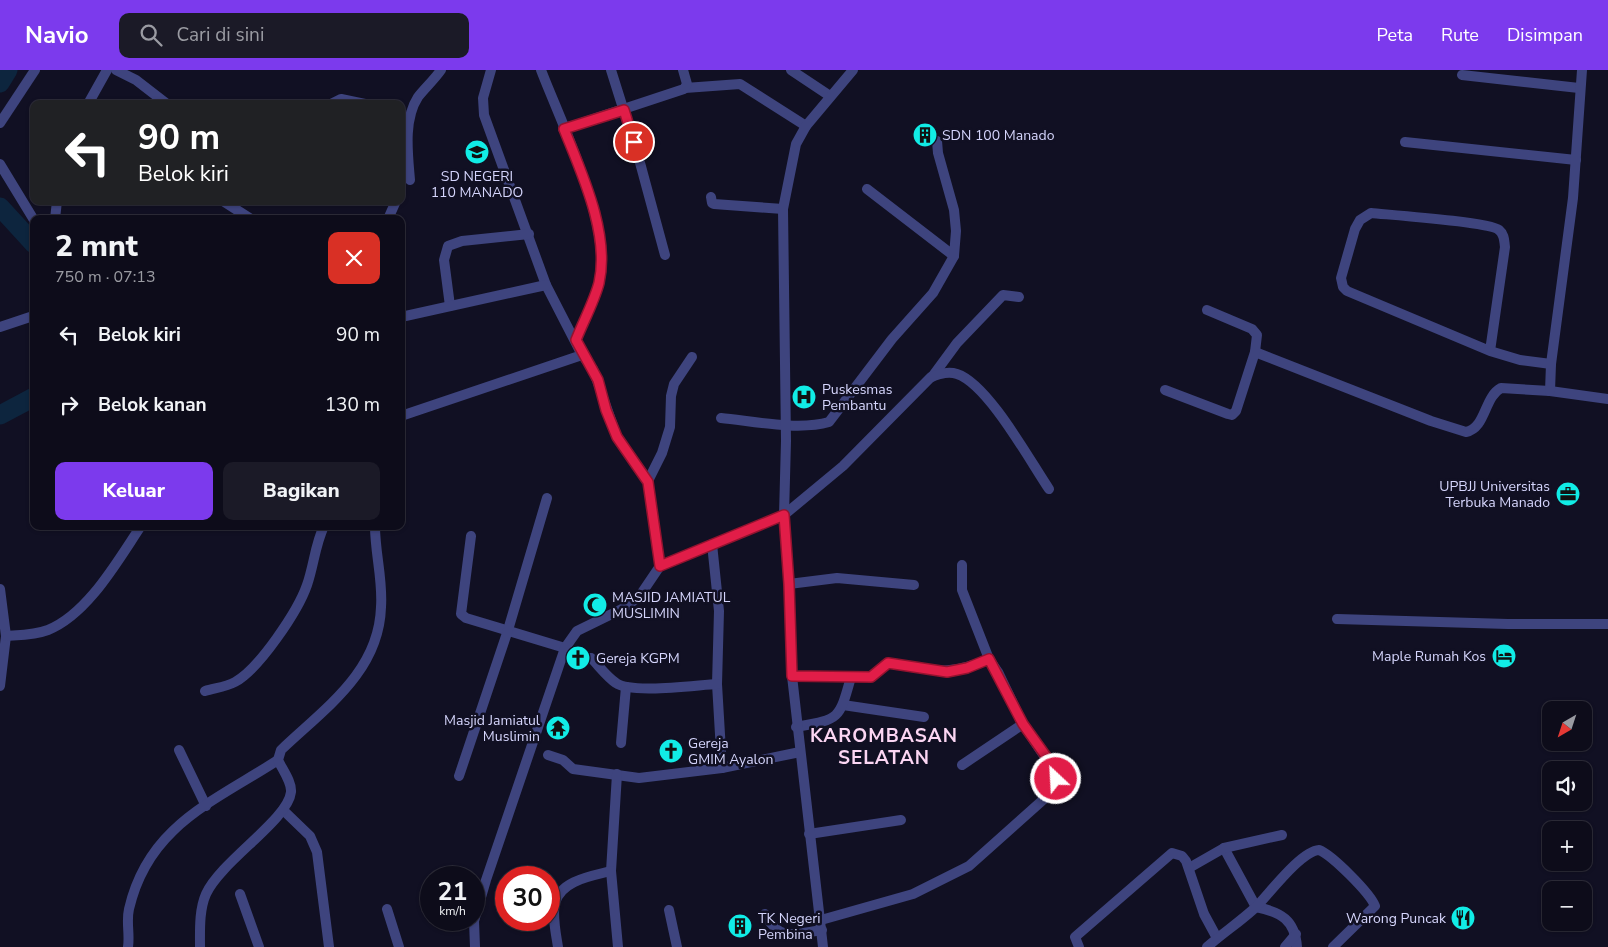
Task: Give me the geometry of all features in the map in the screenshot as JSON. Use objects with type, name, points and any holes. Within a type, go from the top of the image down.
[{"type":"street","points":[[0,123],[35,70]]},
{"type":"street","points":[[90,100],[106,70]]},
{"type":"street","points":[[116,70],[136,80],[162,100]]},
{"type":"street","points":[[410,180],[405,126],[418,98],[442,70]]},
{"type":"street","points":[[491,70],[483,98],[484,115],[529,234],[546,285],[582,354],[598,380],[606,410],[617,437],[648,482],[660,566]]},
{"type":"street","points":[[541,70],[588,188],[602,258],[599,284],[576,340]]},
{"type":"street","points":[[611,70],[665,255]]},
{"type":"street","points":[[683,70],[686,78],[685,88]]},
{"type":"street","points":[[791,70],[830,96]]},
{"type":"street","points":[[823,947],[796,727],[792,676],[789,584],[784,515],[783,209],[796,144],[806,126],[853,70]]},
{"type":"street","points":[[1550,391],[1551,364],[1573,198],[1579,88],[1582,70]]},
{"type":"street","points":[[1462,75],[1579,88]]},
{"type":"street","points":[[564,129],[685,88],[740,84],[806,126]]},
{"type":"street","points":[[721,418],[785,424],[814,425],[829,422],[892,339],[933,293],[954,256],[956,231],[954,210],[938,153],[937,141]]},
{"type":"street","points":[[1405,142],[1576,160]]},
{"type":"street","points":[[0,164],[31,215]]},
{"type":"street","points":[[867,189],[954,256]]},
{"type":"street","points":[[712,197],[714,204],[783,209]]},
{"type":"street","points":[[229,205],[245,215]]},
{"type":"street","points":[[1490,351],[1505,248],[1504,235],[1498,229],[1371,213],[1360,220],[1355,229],[1341,278],[1343,287],[1347,291],[1490,351],[1520,360],[1551,364]]},
{"type":"street","points":[[450,306],[444,260],[448,246],[462,241],[529,234]]},
{"type":"street","points":[[405,316],[546,285]]},
{"type":"street","points":[[474,947],[474,921],[486,880],[565,648],[577,631],[622,609],[639,597],[660,566],[784,515],[843,466],[931,377],[957,343],[1004,295],[1019,297]]},
{"type":"street","points":[[1165,390],[1232,415],[1237,408],[1258,338],[1252,329],[1207,310]]},
{"type":"street","points":[[0,327],[30,317]]},
{"type":"street","points":[[1255,352],[1431,421],[1466,432],[1475,427],[1493,395],[1501,388],[1550,391],[1608,399]]},
{"type":"street","points":[[405,415],[582,354]]},
{"type":"street","points":[[648,482],[662,453],[670,427],[671,396],[674,384],[692,357]]},
{"type":"street","points":[[931,377],[952,372],[976,384],[1049,489]]},
{"type":"street","points":[[459,776],[508,630],[547,498]]},
{"type":"street","points":[[6,636],[47,630],[66,620],[106,578],[139,530]]},
{"type":"street","points":[[205,691],[235,682],[260,658],[280,634],[297,606],[307,584],[318,538],[322,530]]},
{"type":"street","points":[[128,947],[129,909],[145,865],[168,835],[185,819],[278,760],[281,750],[348,687],[372,654],[380,626],[382,607],[375,530]]},
{"type":"street","points":[[471,536],[461,614],[466,618],[565,648]]},
{"type":"street","points":[[712,544],[719,611],[716,684],[722,768]]},
{"type":"street","points":[[765,914],[772,928],[783,934],[821,925],[912,894],[942,881],[969,866],[1043,802],[1053,791],[1056,779],[1048,759],[1023,724],[989,659],[962,590],[962,565]]},
{"type":"street","points":[[789,584],[837,578],[914,585]]},
{"type":"street","points":[[0,589],[6,636],[0,686]]},
{"type":"street","points":[[1336,620],[1608,624]]},
{"type":"street","points":[[591,658],[616,684],[626,687],[656,688],[716,684]]},
{"type":"street","points":[[792,676],[871,677],[888,663],[947,672],[967,668],[989,659]]},
{"type":"street","points":[[796,727],[826,722],[834,718],[843,705],[851,677]]},
{"type":"street","points":[[621,743],[626,687]]},
{"type":"street","points":[[843,705],[924,717]]},
{"type":"street","points":[[962,765],[1023,724]]},
{"type":"street","points":[[178,750],[206,806]]},
{"type":"street","points":[[548,755],[563,760],[573,769],[639,778],[722,768],[800,752]]},
{"type":"street","points":[[200,947],[200,919],[205,896],[215,878],[283,810],[291,792],[290,784],[278,760]]},
{"type":"street","points":[[617,774],[611,871],[614,922],[618,947]]},
{"type":"street","points":[[283,810],[310,836],[317,852],[329,947]]},
{"type":"street","points":[[809,834],[901,820]]},
{"type":"street","points":[[1189,868],[1224,848],[1282,835]]},
{"type":"street","points":[[1224,848],[1256,907]]},
{"type":"street","points":[[1208,947],[1256,907],[1281,878],[1315,850],[1322,851],[1370,898],[1375,906],[1333,947]]},
{"type":"street","points":[[1079,947],[1075,937],[1166,856],[1172,853],[1182,856],[1189,868],[1204,914],[1217,938]]},
{"type":"street","points":[[558,947],[554,905],[558,896],[580,879],[611,871]]},
{"type":"street","points":[[240,894],[259,947]]},
{"type":"street","points":[[1256,907],[1274,910],[1284,916],[1296,934],[1297,947]]},
{"type":"street","points":[[387,909],[399,947]]},
{"type":"street","points":[[669,910],[677,947]]},
{"type":"street","points":[[1285,947],[1296,934]]},
{"type":"waterway","points":[[0,83],[8,70]]},
{"type":"waterway","points":[[0,207],[30,240]]},
{"type":"waterway","points":[[0,415],[30,399]]},
{"type":"place","name":"SDN 100 Manado","points":[[925,135]]},
{"type":"place","name":"SD NEGERI 110 MANADO","points":[[477,152]]},
{"type":"place","name":"Puskesmas Pembantu","points":[[804,397]]},
{"type":"place","name":"UPBJJ Universitas Terbuka Manado","points":[[1568,494]]},
{"type":"place","name":"MASJID JAMIATUL MUSLIMIN","points":[[595,605]]},
{"type":"place","name":"Maple Rumah Kos","points":[[1504,656]]},
{"type":"place","name":"Gereja KGPM","points":[[578,658]]},
{"type":"place","name":"Masjid Jamiatul Muslimin","points":[[558,728]]},
{"type":"place","name":"Gereja GMIM Ayalon","points":[[671,751]]},
{"type":"place","name":"Warong Puncak","points":[[1463,918]]},
{"type":"place","name":"TK Negeri Pembina","points":[[740,926]]},
{"type":"district","name":"KAROMBASAN SELATAN","points":[[884,747]]},
{"type":"route","points":[[634,142],[624,110],[564,129],[588,188],[602,258],[599,284],[576,340],[598,380],[606,410],[617,437],[648,482],[660,566],[784,515],[789,584],[792,676],[871,677],[876,675],[883,665],[888,663],[947,672],[967,668],[989,659],[998,672],[1023,724],[1048,759],[1056,779]]}]
